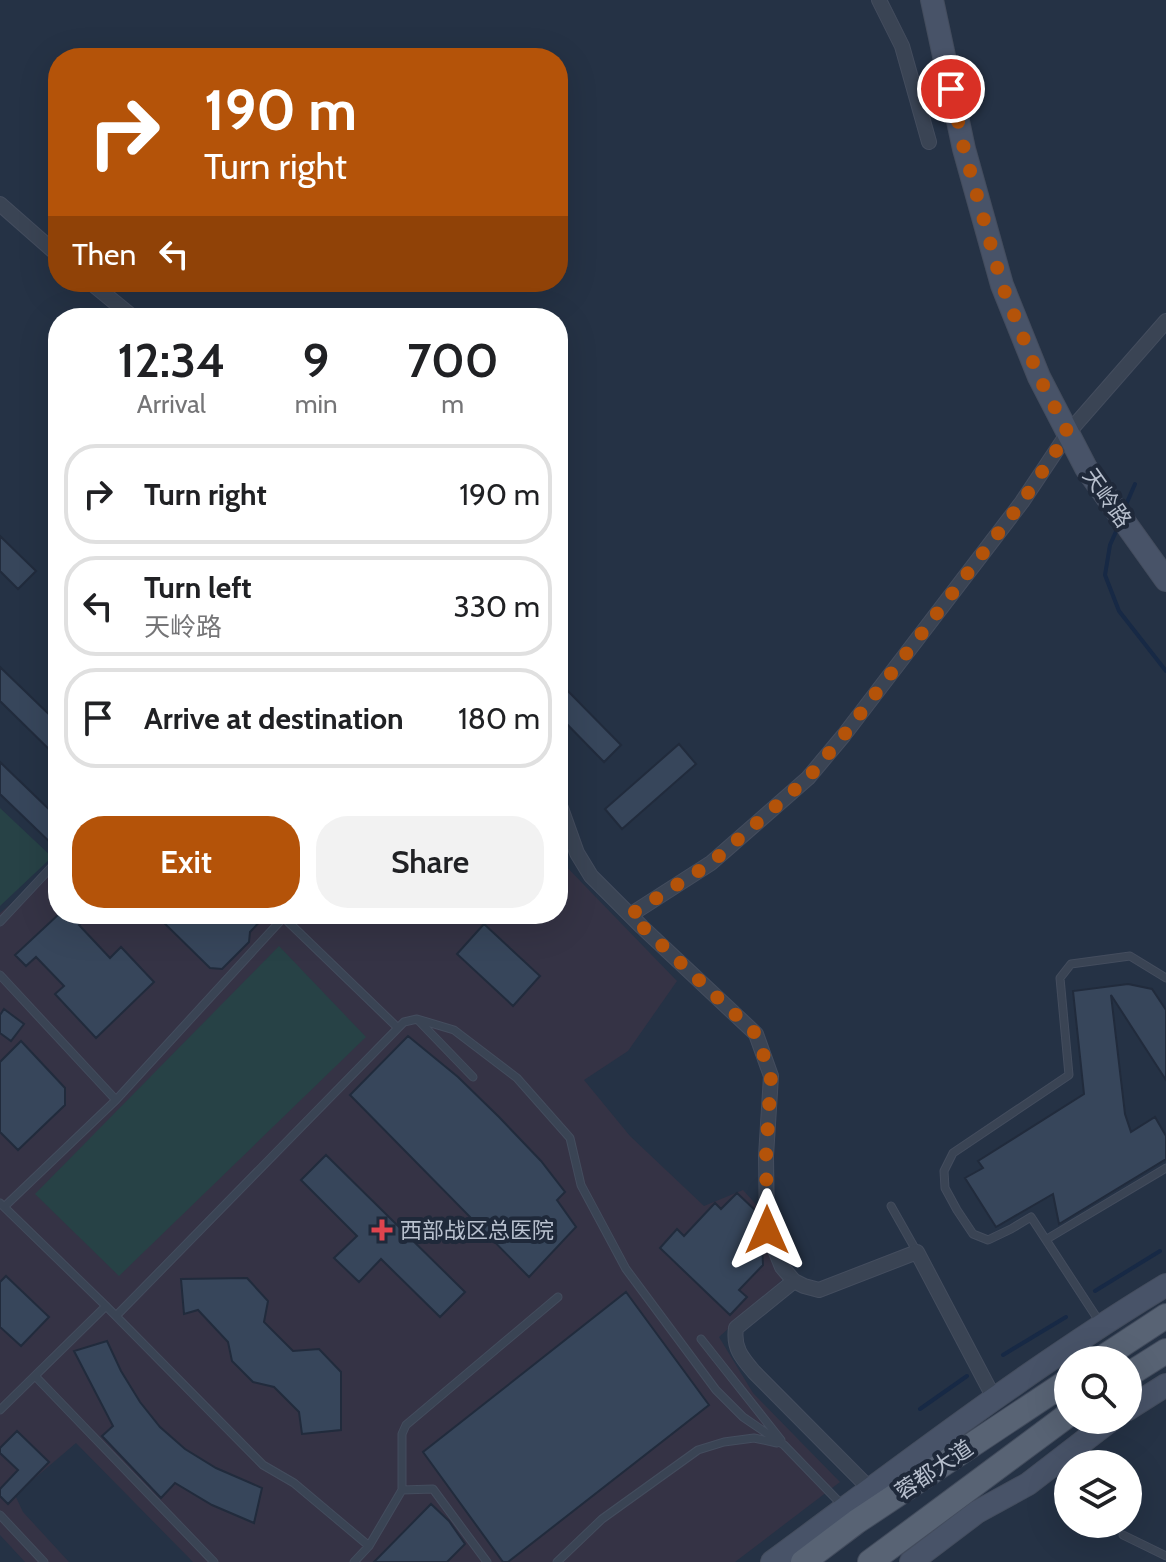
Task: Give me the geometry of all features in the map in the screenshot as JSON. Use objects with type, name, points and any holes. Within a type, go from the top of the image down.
[{"type":"main road","points":[[1122,1346],[1164,1321]]},
{"type":"main road","points":[[1142,1366],[1166,1351]]},
{"type":"main road","name":"蓉都大道","points":[[803,1562],[850,1515],[1054,1389]]},
{"type":"main road","name":"蓉都大道","points":[[870,1562],[1054,1425]]},
{"type":"street","points":[[879,0],[902,46],[929,142]]},
{"type":"street","name":"天岭路","points":[[932,0],[964,149],[1002,285],[1039,377],[1086,468],[1166,580]]},
{"type":"street","points":[[0,204],[48,246]]},
{"type":"street","points":[[102,292],[122,308]]},
{"type":"street","points":[[630,915],[711,863],[808,778],[1022,502],[1068,433],[1166,321]]},
{"type":"street","points":[[568,828],[577,853],[591,876],[756,1034],[771,1076],[766,1156],[767,1230],[782,1267],[794,1281],[819,1290],[917,1252],[994,1398]]},
{"type":"street","points":[[794,1281],[736,1328],[738,1353],[878,1496],[994,1398],[1166,1285]]},
{"type":"street","points":[[1146,1297],[1164,1321]]},
{"type":"street","points":[[1142,1400],[1166,1385]]},
{"type":"street","points":[[901,1537],[912,1562],[977,1512],[1028,1484],[1093,1434]]},
{"type":"street","points":[[772,1562],[850,1515]]},
{"type":"lane","points":[[0,922],[48,871]]},
{"type":"lane","points":[[275,924],[116,1100],[2,1205],[263,1465],[294,1483],[369,1546]]},
{"type":"lane","points":[[290,924],[398,1028]]},
{"type":"lane","points":[[1101,1325],[1031,1217],[988,1240],[973,1234],[945,1188],[944,1171],[953,1153],[1069,1075],[1060,978],[1071,964],[1130,956],[1166,978]]},
{"type":"lane","points":[[0,975],[116,1100]]},
{"type":"lane","points":[[417,1019],[473,1077]]},
{"type":"lane","points":[[116,1316],[404,1022],[417,1019],[454,1030],[485,1052],[517,1078],[570,1138],[581,1185],[626,1269],[716,1390],[743,1417],[784,1445]]},
{"type":"lane","points":[[1047,1239],[1166,1168]]},
{"type":"lane","points":[[891,1206],[917,1252]]},
{"type":"lane","points":[[354,1562],[369,1546],[402,1490],[402,1434],[406,1425],[558,1297]]},
{"type":"lane","points":[[0,1410],[106,1306]]},
{"type":"lane","points":[[701,1339],[784,1445],[850,1515]]},
{"type":"lane","points":[[36,1377],[214,1562]]},
{"type":"lane","points":[[557,1562],[602,1519],[698,1450],[754,1438],[784,1445]]},
{"type":"lane","points":[[402,1490],[433,1489],[487,1562]]},
{"type":"lane","points":[[0,1515],[44,1562]]},
{"type":"lane","points":[[1129,1538],[1166,1556]]},
{"type":"shaded area","name":"西部战区总医院","points":[[568,868],[677,981],[628,1051],[584,1080],[630,1136],[704,1206],[743,1190],[761,1210],[783,1279],[719,1337],[753,1393],[840,1482],[735,1562],[193,1562],[76,1443],[15,1495],[23,1512],[69,1562],[25,1562],[0,1535],[0,913],[48,872],[48,924],[568,924]]},
{"type":"green space","points":[[0,808],[48,853],[48,861],[0,906]]},
{"type":"green space","points":[[279,946],[366,1037],[119,1276],[35,1194]]},
{"type":"building","points":[[0,536],[36,571],[18,589],[0,571]]},
{"type":"building","points":[[0,667],[48,713],[48,748],[0,701]]},
{"type":"building","points":[[568,691],[621,745],[604,762],[568,725]]},
{"type":"building","points":[[679,744],[696,764],[622,829],[605,809]]},
{"type":"building","points":[[0,762],[48,808],[48,840],[0,794]]},
{"type":"building","points":[[48,924],[80,924],[110,958],[121,947],[154,982],[96,1038],[55,994],[64,986],[36,957],[26,966],[15,955]]},
{"type":"building","points":[[165,924],[258,924],[250,932],[249,942],[222,969],[210,968]]},
{"type":"building","points":[[484,924],[540,976],[513,1006],[457,954]]},
{"type":"building","points":[[1128,984],[1152,989],[1166,1010],[1166,1080],[1111,995],[1125,1114],[1131,1132],[1155,1117],[1166,1136],[1166,1159],[1059,1224],[1053,1194],[996,1227],[965,1178],[983,1168],[978,1161],[1084,1094],[1073,991]]},
{"type":"building","points":[[4,1009],[24,1024],[11,1041],[0,1033],[0,1015]]},
{"type":"building","points":[[408,1036],[458,1077],[499,1117],[541,1161],[565,1192],[557,1200],[576,1227],[529,1277],[350,1095]]},
{"type":"building","points":[[21,1041],[65,1088],[65,1105],[18,1150],[0,1132],[0,1062]]},
{"type":"building","points":[[326,1155],[465,1292],[440,1317],[381,1259],[359,1282],[334,1258],[357,1236],[301,1180]]},
{"type":"building","points":[[737,1193],[757,1212],[763,1265],[739,1290],[747,1297],[730,1315],[660,1248],[677,1229],[684,1236],[715,1203],[721,1209]]},
{"type":"building","points":[[6,1276],[49,1317],[21,1346],[0,1327],[0,1282]]},
{"type":"building","points":[[247,1278],[268,1301],[264,1322],[293,1351],[319,1349],[341,1372],[341,1430],[302,1434],[299,1412],[274,1387],[253,1382],[232,1361],[228,1342],[198,1310],[184,1314],[181,1279]]},
{"type":"building","points":[[626,1292],[709,1405],[508,1562],[503,1562],[423,1452]]},
{"type":"building","points":[[107,1341],[140,1402],[160,1427],[185,1449],[216,1468],[262,1488],[254,1523],[212,1505],[175,1483],[161,1498],[102,1436],[113,1426],[74,1351]]},
{"type":"building","points":[[17,1431],[49,1462],[8,1504],[0,1496],[0,1489],[18,1470],[0,1453],[0,1448]]},
{"type":"building","points":[[431,1504],[449,1521],[465,1544],[447,1562],[374,1562]]},
{"type":"waterway","points":[[1125,507],[1135,484]]},
{"type":"waterway","points":[[1118,527],[1110,545],[1105,575],[1119,611],[1166,671]]},
{"type":"waterway","points":[[1095,1291],[1160,1251]]},
{"type":"waterway","points":[[1003,1355],[1066,1317]]},
{"type":"waterway","points":[[920,1409],[967,1376]]},
{"type":"place","name":"西部战区总医院","points":[[382,1230]]},
{"type":"route","points":[[767,1230],[766,1156],[771,1076],[756,1034],[630,915],[711,863],[808,778],[1022,502],[1068,433],[1039,377],[1002,285],[964,149],[951,89]]}]
